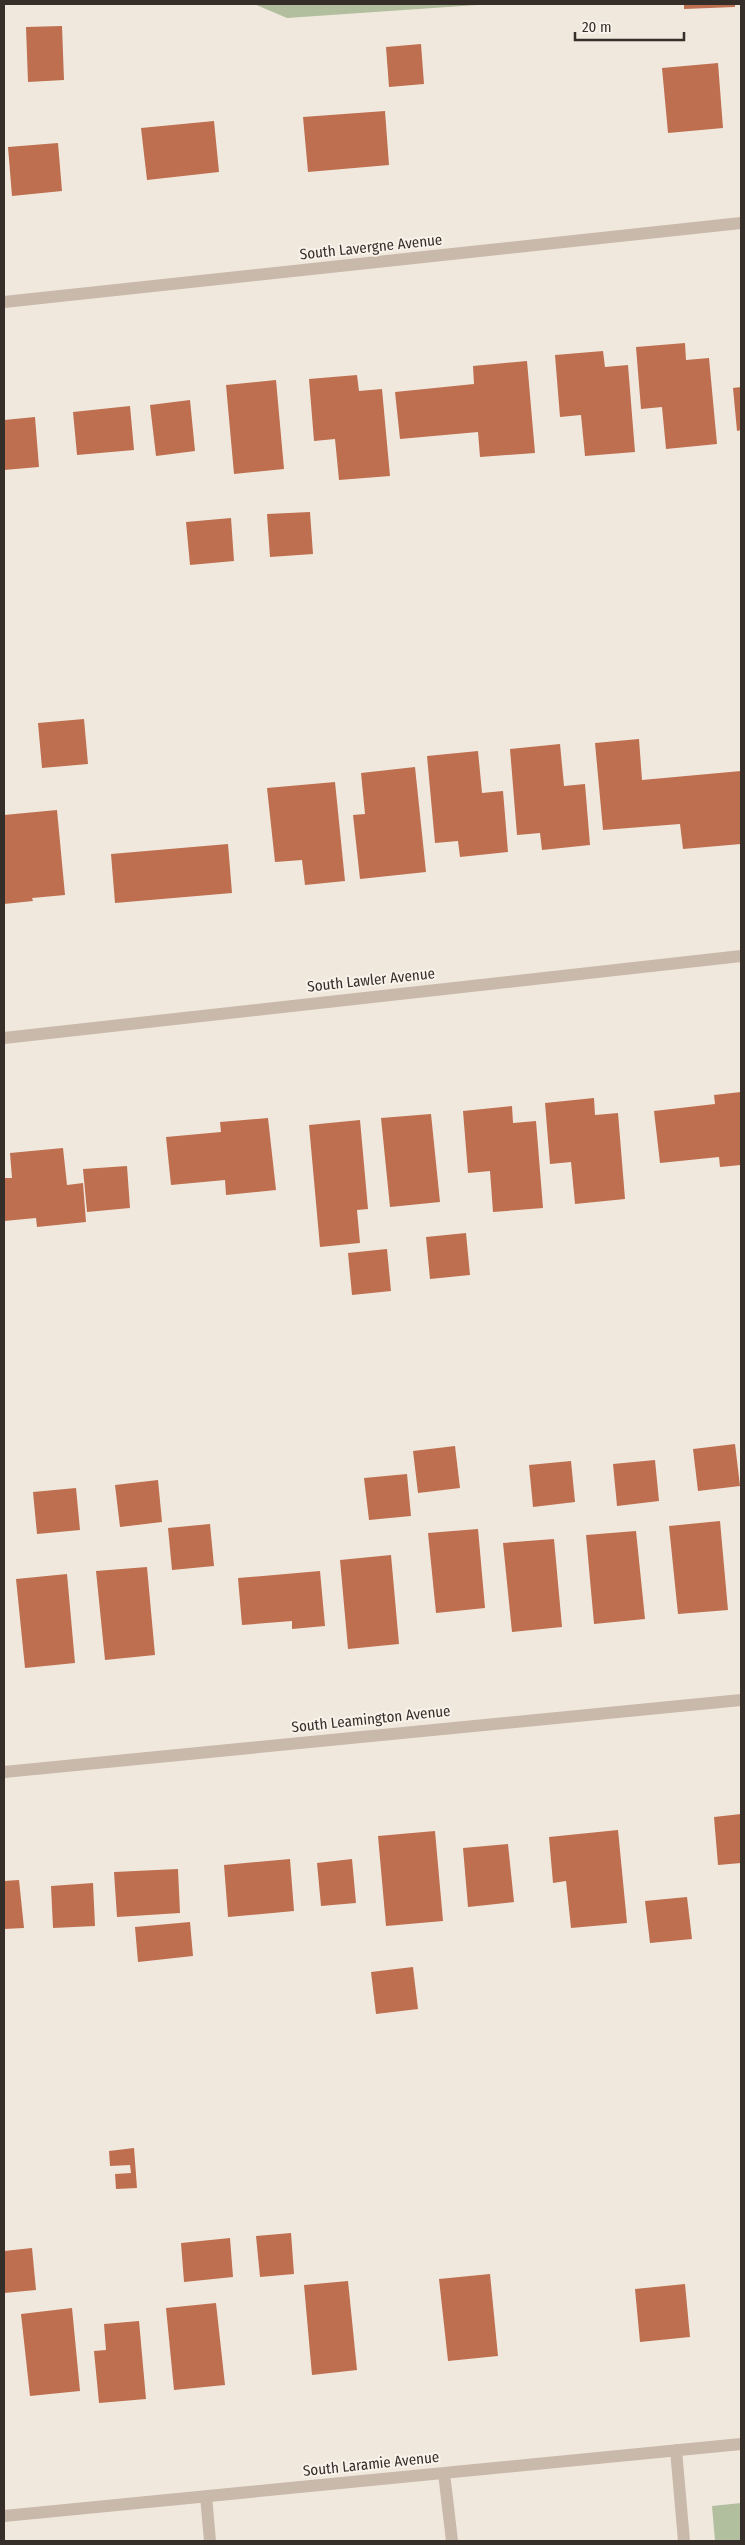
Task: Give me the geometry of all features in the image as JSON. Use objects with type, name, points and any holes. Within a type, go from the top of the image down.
[{"type":"street","name":"South Lavergne Avenue","points":[[4,302],[741,223]]},
{"type":"street","name":"South Lawler Avenue","points":[[4,1038],[741,956]]},
{"type":"street","name":"South Leamington Avenue","points":[[4,1772],[741,1700]]},
{"type":"street","name":"South Laramie Avenue","points":[[4,2516],[741,2444]]},
{"type":"street","points":[[676,2450],[684,2541]]},
{"type":"street","points":[[444,2473],[452,2541]]},
{"type":"street","points":[[206,2496],[210,2541]]},
{"type":"green space","points":[[254,4],[492,4],[287,18]]},
{"type":"green space","points":[[741,2503],[741,2541],[715,2541],[712,2506]]},
{"type":"building","points":[[684,4],[735,4],[735,7],[684,9]]},
{"type":"building","points":[[62,26],[64,80],[28,82],[26,27]]},
{"type":"building","points":[[421,44],[424,84],[389,87],[386,47]]},
{"type":"building","points":[[718,63],[723,128],[668,133],[662,68]]},
{"type":"building","points":[[385,111],[389,165],[308,172],[303,117]]},
{"type":"building","points":[[214,121],[219,172],[147,180],[141,128]]},
{"type":"building","points":[[58,143],[62,191],[12,196],[8,147]]},
{"type":"building","points":[[685,343],[686,360],[709,358],[717,444],[666,449],[662,407],[641,409],[636,347]]},
{"type":"building","points":[[603,351],[605,367],[628,365],[635,452],[585,456],[581,415],[560,417],[555,355]]},
{"type":"building","points":[[527,361],[535,453],[480,457],[478,432],[400,439],[395,392],[474,384],[473,366]]},
{"type":"building","points":[[357,375],[359,391],[382,389],[390,476],[339,480],[335,439],[314,441],[309,379]]},
{"type":"building","points":[[276,380],[284,469],[234,474],[226,385]]},
{"type":"building","points":[[741,387],[741,430],[737,431],[733,388]]},
{"type":"building","points":[[190,400],[195,451],[156,456],[150,405]]},
{"type":"building","points":[[130,406],[134,450],[77,455],[73,412]]},
{"type":"building","points":[[35,417],[39,467],[4,470],[4,420]]},
{"type":"building","points":[[310,512],[313,554],[270,557],[267,514]]},
{"type":"building","points":[[231,518],[234,561],[190,565],[186,522]]},
{"type":"building","points":[[84,719],[88,764],[42,768],[38,723]]},
{"type":"building","points":[[639,739],[642,780],[741,771],[741,844],[683,849],[680,824],[603,830],[595,743]]},
{"type":"building","points":[[560,744],[564,786],[585,784],[590,845],[542,850],[540,833],[517,835],[510,749]]},
{"type":"building","points":[[478,751],[482,793],[503,791],[508,852],[460,857],[458,841],[435,843],[427,756]]},
{"type":"building","points":[[415,767],[426,872],[360,879],[353,815],[365,814],[361,773]]},
{"type":"building","points":[[335,782],[345,881],[305,885],[302,860],[275,862],[267,788]]},
{"type":"building","points":[[57,810],[65,895],[32,898],[33,901],[4,904],[4,815]]},
{"type":"building","points":[[228,844],[232,893],[115,903],[111,854]]},
{"type":"building","points":[[741,1092],[741,1165],[720,1167],[719,1157],[660,1163],[654,1111],[715,1104],[714,1095]]},
{"type":"building","points":[[594,1098],[595,1115],[618,1113],[625,1199],[575,1204],[571,1162],[550,1164],[545,1103]]},
{"type":"building","points":[[512,1106],[513,1123],[536,1121],[543,1208],[493,1212],[490,1171],[468,1173],[463,1111]]},
{"type":"building","points":[[431,1114],[440,1202],[390,1207],[381,1118]]},
{"type":"building","points":[[268,1118],[276,1190],[226,1195],[225,1180],[171,1185],[166,1137],[221,1132],[220,1122]]},
{"type":"building","points":[[360,1120],[368,1209],[357,1210],[360,1243],[320,1247],[309,1125]]},
{"type":"building","points":[[63,1148],[67,1185],[83,1183],[86,1222],[37,1227],[36,1218],[4,1221],[4,1178],[12,1178],[10,1153]]},
{"type":"building","points":[[127,1166],[130,1208],[87,1212],[83,1169]]},
{"type":"building","points":[[466,1233],[470,1275],[430,1279],[426,1237]]},
{"type":"building","points":[[387,1249],[391,1291],[352,1295],[348,1253]]},
{"type":"building","points":[[735,1444],[740,1486],[698,1491],[693,1449]]},
{"type":"building","points":[[455,1446],[460,1488],[418,1493],[413,1451]]},
{"type":"building","points":[[655,1460],[659,1501],[617,1506],[613,1464]]},
{"type":"building","points":[[571,1461],[575,1502],[533,1507],[529,1465]]},
{"type":"building","points":[[407,1474],[411,1516],[369,1520],[364,1478]]},
{"type":"building","points":[[158,1480],[162,1522],[120,1527],[115,1485]]},
{"type":"building","points":[[76,1488],[80,1530],[37,1534],[33,1492]]},
{"type":"building","points":[[720,1521],[728,1610],[678,1614],[669,1526]]},
{"type":"building","points":[[210,1524],[214,1566],[172,1570],[168,1528]]},
{"type":"building","points":[[478,1529],[485,1608],[436,1613],[428,1533]]},
{"type":"building","points":[[636,1531],[645,1619],[594,1624],[586,1535]]},
{"type":"building","points":[[554,1539],[562,1627],[512,1632],[503,1543]]},
{"type":"building","points":[[391,1555],[399,1644],[348,1649],[340,1560]]},
{"type":"building","points":[[147,1567],[155,1655],[105,1660],[96,1571]]},
{"type":"building","points":[[320,1571],[325,1626],[292,1629],[292,1621],[242,1625],[238,1578]]},
{"type":"building","points":[[67,1574],[75,1663],[25,1668],[16,1579]]},
{"type":"building","points":[[741,1814],[741,1863],[718,1865],[714,1817]]},
{"type":"building","points":[[618,1830],[627,1923],[571,1928],[566,1881],[553,1883],[549,1837]]},
{"type":"building","points":[[435,1831],[443,1921],[386,1926],[378,1836]]},
{"type":"building","points":[[508,1844],[514,1902],[468,1907],[463,1848]]},
{"type":"building","points":[[290,1859],[294,1911],[228,1917],[224,1865]]},
{"type":"building","points":[[352,1859],[356,1903],[321,1906],[317,1863]]},
{"type":"building","points":[[178,1869],[180,1913],[117,1917],[114,1872]]},
{"type":"building","points":[[19,1880],[24,1928],[4,1929],[4,1881]]},
{"type":"building","points":[[93,1883],[95,1926],[53,1928],[51,1886]]},
{"type":"building","points":[[687,1897],[692,1939],[650,1943],[645,1901]]},
{"type":"building","points":[[190,1922],[193,1956],[138,1962],[135,1927]]},
{"type":"building","points":[[413,1967],[418,2009],[376,2014],[371,1972]]},
{"type":"building","points":[[134,2148],[137,2188],[116,2189],[115,2174],[131,2173],[130,2165],[110,2166],[109,2151]]},
{"type":"building","points":[[291,2233],[294,2274],[260,2277],[256,2236]]},
{"type":"building","points":[[230,2238],[233,2277],[184,2282],[181,2243]]},
{"type":"building","points":[[32,2248],[36,2290],[4,2293],[4,2251]]},
{"type":"building","points":[[490,2274],[498,2356],[448,2361],[439,2279]]},
{"type":"building","points":[[348,2281],[357,2370],[312,2375],[304,2285]]},
{"type":"building","points":[[685,2284],[690,2337],[640,2342],[635,2289]]},
{"type":"building","points":[[216,2303],[225,2385],[174,2390],[166,2308]]},
{"type":"building","points":[[72,2308],[80,2391],[30,2396],[21,2314]]},
{"type":"building","points":[[139,2321],[146,2399],[99,2403],[94,2351],[106,2350],[104,2324]]}]
